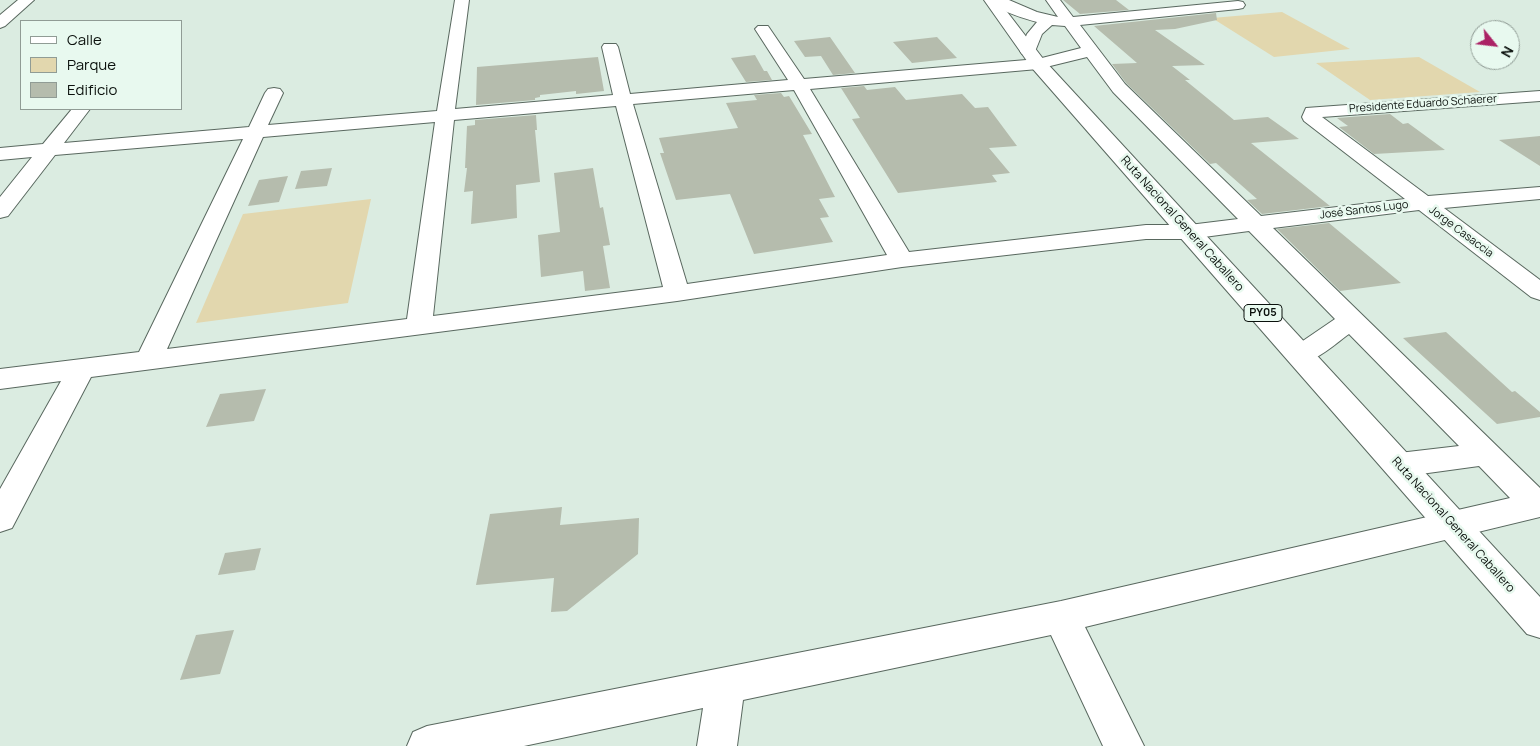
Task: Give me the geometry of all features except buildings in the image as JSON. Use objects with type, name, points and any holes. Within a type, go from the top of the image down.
[{"type":"main road","points":[[0,23],[27,0]]},
{"type":"main road","points":[[419,325],[445,116],[462,0]]},
{"type":"main road","name":"Ruta Nacional General Caballero","points":[[991,0],[1033,57],[1189,232],[1453,524],[1528,596],[1540,622]]},
{"type":"main road","points":[[998,0],[1030,16],[1238,5]]},
{"type":"main road","points":[[1033,57],[1033,35],[1038,28],[1056,15]]},
{"type":"main road","points":[[1056,15],[1090,51],[1119,88],[1486,454],[1539,504]]},
{"type":"main road","points":[[763,29],[798,83],[902,260]]},
{"type":"main road","points":[[610,46],[623,100],[677,292]]},
{"type":"main road","points":[[0,154],[623,100],[1090,51]]},
{"type":"main road","points":[[149,359],[274,93]]},
{"type":"main road","name":"Presidente Eduardo Schaerer","points":[[1310,117],[1312,112],[1540,96]]},
{"type":"main road","points":[[0,211],[80,110]]},
{"type":"main road","name":"Jorge Casaccia","points":[[1310,117],[1540,292]]},
{"type":"main road","name":"José Santos Lugo","points":[[0,379],[677,292],[902,260],[1146,232],[1189,232],[1423,203],[1540,193]]},
{"type":"main road","points":[[1300,355],[1352,320]]},
{"type":"main road","points":[[0,519],[82,368]]},
{"type":"main road","points":[[1400,466],[1486,454]]},
{"type":"main road","points":[[427,746],[1061,617],[1539,504]]},
{"type":"main road","points":[[1061,617],[1124,746]]},
{"type":"main road","points":[[717,746],[726,685]]},
{"type":"green space","points":[[1282,12],[1350,49],[1274,57],[1212,18]]},
{"type":"green space","points":[[1419,57],[1480,92],[1370,100],[1316,63]]},
{"type":"green space","points":[[371,199],[348,303],[196,323],[243,214]]}]
